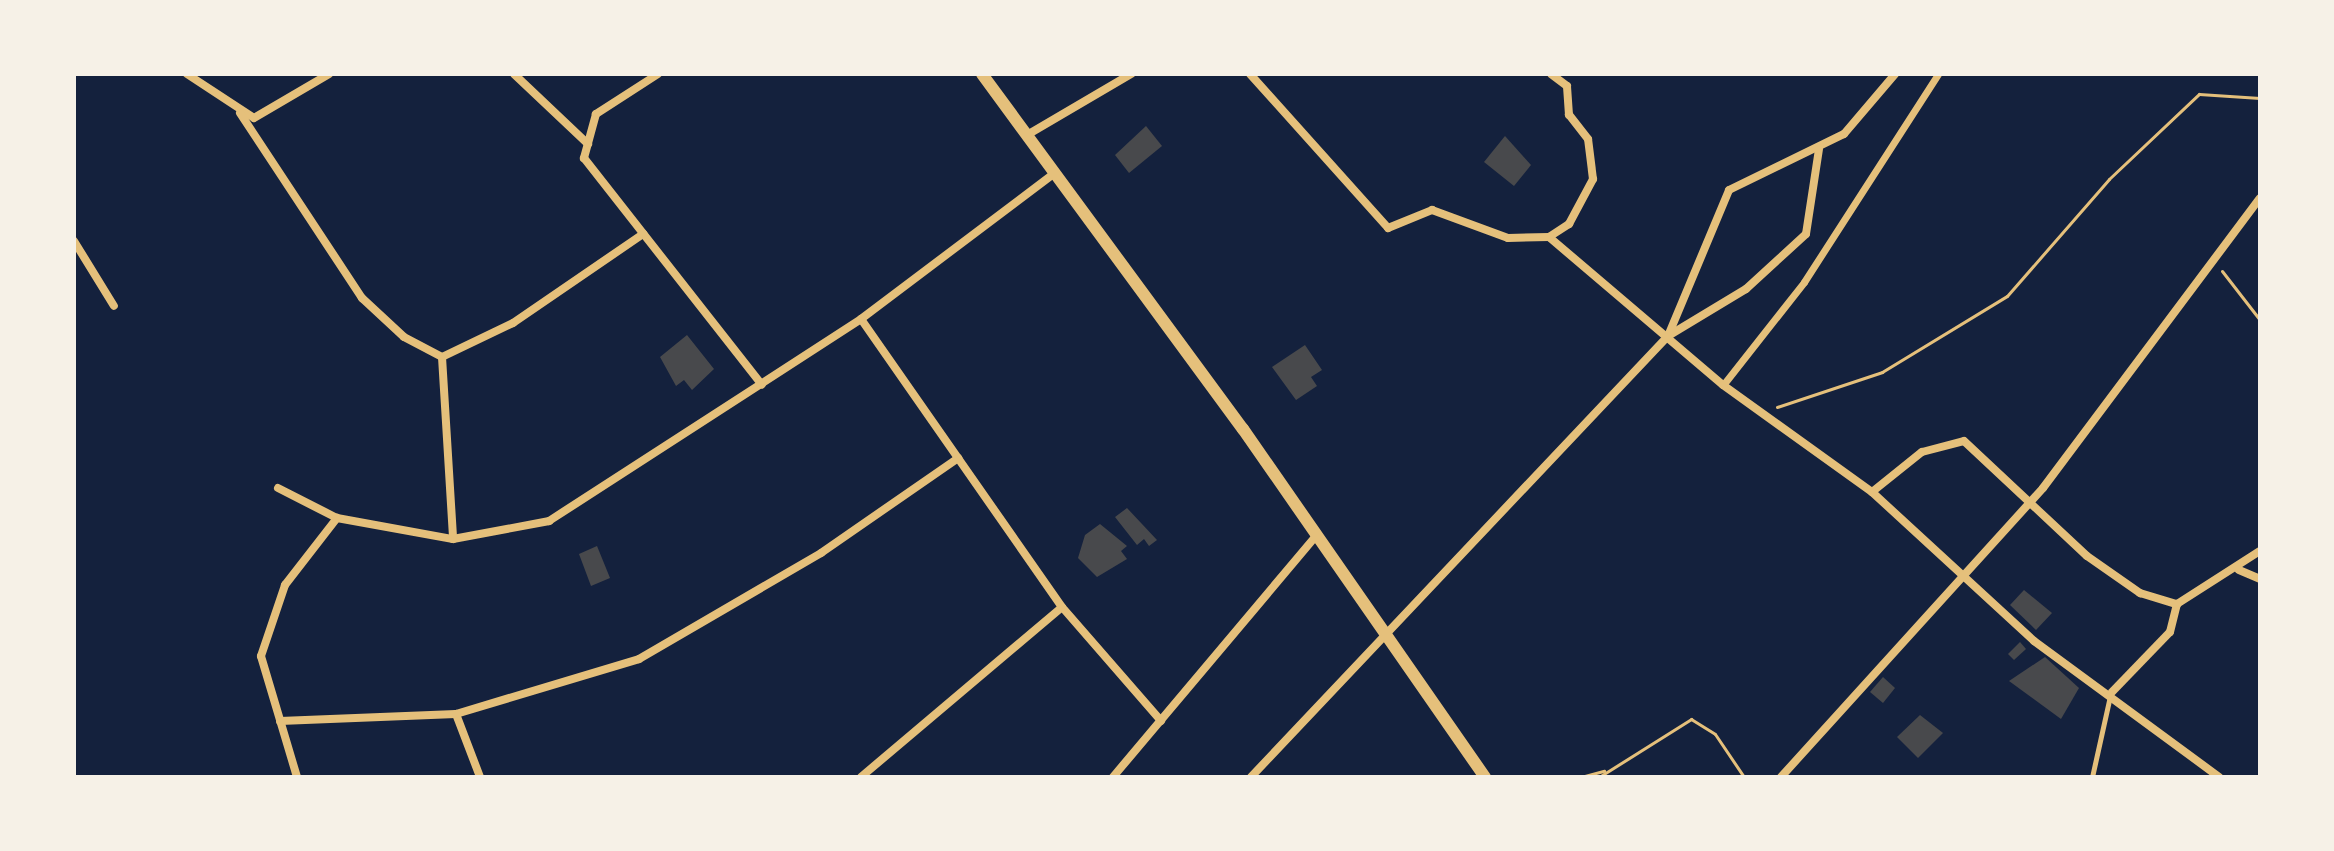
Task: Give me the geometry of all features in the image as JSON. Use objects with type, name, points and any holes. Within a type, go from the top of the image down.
[{"type":"street","points":[[187,74],[240,113],[362,298],[404,337],[442,357]]},
{"type":"street","points":[[240,113],[271,114],[329,74]]},
{"type":"street","points":[[514,74],[588,144]]},
{"type":"street","points":[[658,74],[596,114],[584,158],[762,385]]},
{"type":"street","points":[[982,74],[1317,535],[1485,777]]},
{"type":"street","points":[[1027,135],[1131,74]]},
{"type":"street","points":[[1250,74],[1388,228],[1432,210],[1508,238],[1549,237],[1569,224],[1593,179],[1588,139],[1569,115],[1567,86],[1551,74]]},
{"type":"street","points":[[1668,336],[1729,190],[1819,149],[1844,134],[1895,74]]},
{"type":"street","points":[[1723,385],[1804,282],[1938,74]]},
{"type":"street","points":[[1251,777],[1668,336],[1746,289],[1806,234],[1819,149]]},
{"type":"street","points":[[278,488],[337,518],[453,539],[549,521],[861,319],[1055,173]]},
{"type":"street","points":[[1781,777],[2030,501],[2211,254],[2260,198]]},
{"type":"street","points":[[442,357],[513,323],[643,234]]},
{"type":"street","points":[[1549,237],[1723,385],[1872,492],[1961,578],[2034,641],[2112,692],[2219,777]]},
{"type":"street","points":[[74,241],[114,306]]},
{"type":"street","points":[[861,319],[1062,607],[1161,721]]},
{"type":"street","points":[[442,357],[453,539]]},
{"type":"street","points":[[1872,492],[1922,452],[1964,441],[2129,586],[2177,604]]},
{"type":"street","points":[[280,721],[456,714],[639,659],[821,553],[958,458]]},
{"type":"street","points":[[297,777],[261,656],[268,624],[285,585],[337,518]]},
{"type":"street","points":[[1113,777],[1317,535]]},
{"type":"street","points":[[2112,692],[2170,632],[2177,604],[2239,570],[2260,551]]},
{"type":"street","points":[[2239,570],[2260,579]]},
{"type":"street","points":[[861,777],[1062,607]]},
{"type":"street","points":[[456,714],[480,777]]},
{"type":"lane","points":[[2092,777],[2112,692]]},
{"type":"path","points":[[1761,411],[1882,372],[1963,328],[2039,266],[2109,179],[2188,102],[2210,90],[2260,98]]},
{"type":"path","points":[[2211,254],[2260,320]]},
{"type":"path","points":[[1581,777],[1604,771],[1691,719],[1715,734],[1744,777]]},
{"type":"path","points":[[1599,777],[1604,771]]},
{"type":"building","points":[[1146,126],[1162,146],[1129,173],[1115,155]]},
{"type":"building","points":[[1505,136],[1531,165],[1514,186],[1484,162]]},
{"type":"building","points":[[687,335],[714,369],[692,390],[684,380],[676,386],[660,357]]},
{"type":"building","points":[[1305,345],[1322,370],[1311,377],[1317,386],[1296,400],[1272,367]]},
{"type":"building","points":[[1127,508],[1157,540],[1149,546],[1144,539],[1137,545],[1115,517]]},
{"type":"building","points":[[1100,524],[1127,546],[1121,551],[1127,559],[1097,577],[1078,558],[1085,535]]},
{"type":"building","points":[[597,546],[610,578],[591,586],[579,554]]},
{"type":"building","points":[[2024,590],[2052,613],[2036,630],[2010,605]]},
{"type":"building","points":[[2020,642],[2026,649],[2014,660],[2008,654]]},
{"type":"building","points":[[2045,657],[2079,688],[2061,719],[2009,681]]},
{"type":"building","points":[[1883,677],[1895,688],[1883,703],[1870,692]]},
{"type":"building","points":[[1920,715],[1943,733],[1918,758],[1897,737]]}]
